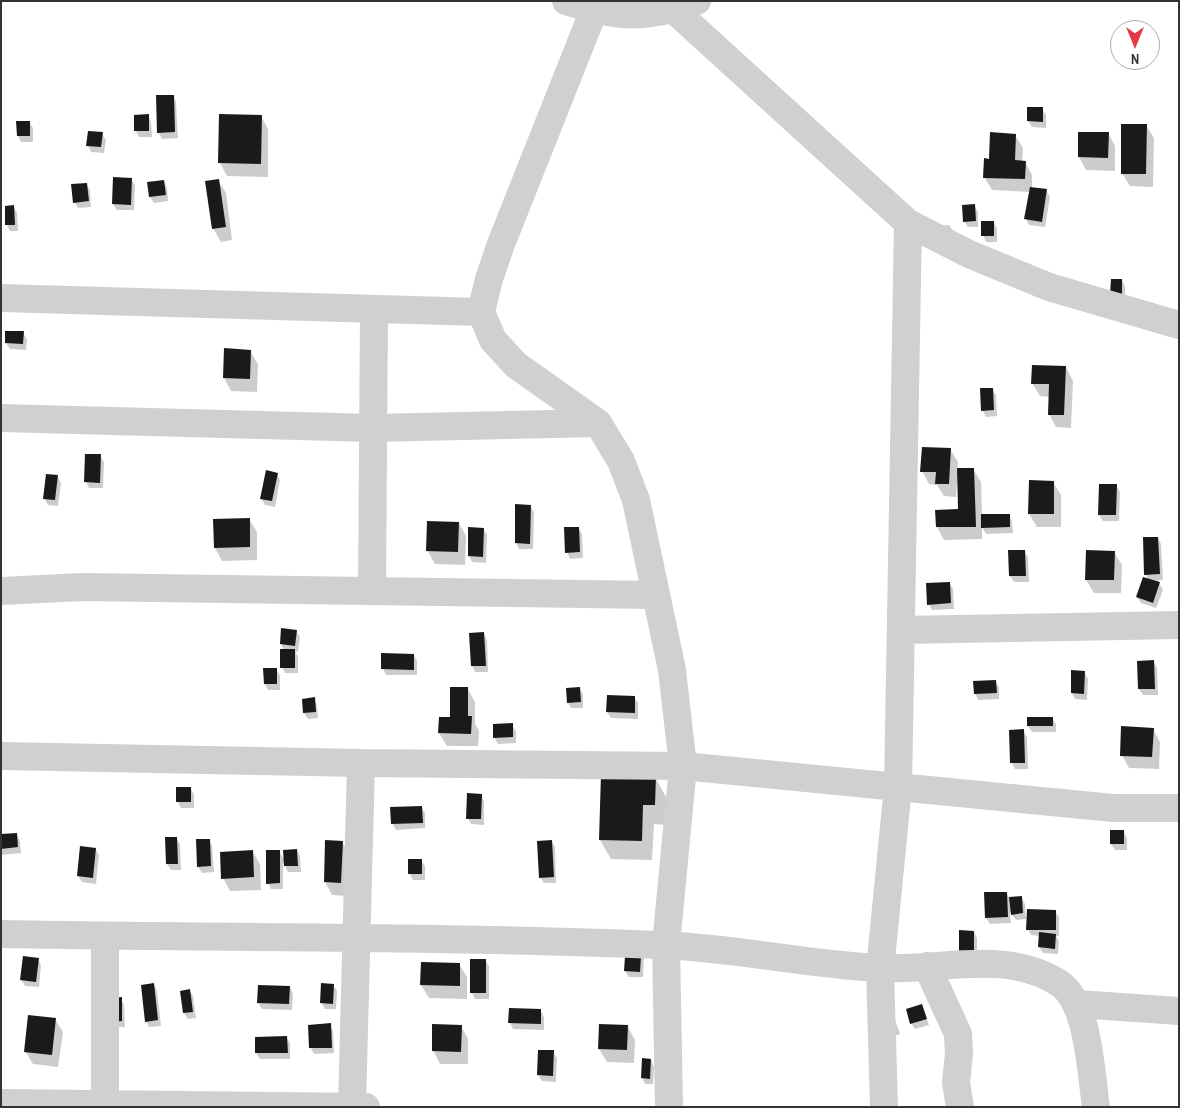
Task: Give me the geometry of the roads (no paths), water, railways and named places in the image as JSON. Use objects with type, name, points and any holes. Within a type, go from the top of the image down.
[{"type":"street","points":[[566,1],[594,10],[636,16],[685,5],[908,223],[969,254],[1049,288],[1179,324]]},
{"type":"street","points":[[594,10],[501,244],[489,279],[481,312],[493,340],[516,365],[598,423],[620,461],[636,500],[672,670],[683,766],[666,945],[669,1107]]},
{"type":"street","points":[[884,1107],[880,969],[898,787],[908,223]]},
{"type":"street","points":[[1,298],[481,312]]},
{"type":"street","points":[[372,591],[374,309]]},
{"type":"street","points":[[1,418],[373,428],[598,423]]},
{"type":"street","points":[[1,590],[82,587],[656,595]]},
{"type":"street","points":[[901,630],[1179,625]]},
{"type":"street","points":[[1,756],[362,763],[683,766],[1113,808],[1179,808]]},
{"type":"street","points":[[352,1107],[362,763]]},
{"type":"street","points":[[1,934],[356,937],[666,945],[880,969],[984,963],[1038,970],[1064,986],[1077,1004],[1086,1034],[1096,1107]]},
{"type":"street","points":[[105,936],[105,1103]]},
{"type":"street","points":[[927,966],[958,1034],[960,1054],[956,1083],[960,1107]]},
{"type":"street","points":[[1077,1004],[1179,1011]]},
{"type":"street","points":[[1,1103],[366,1107]]}]
